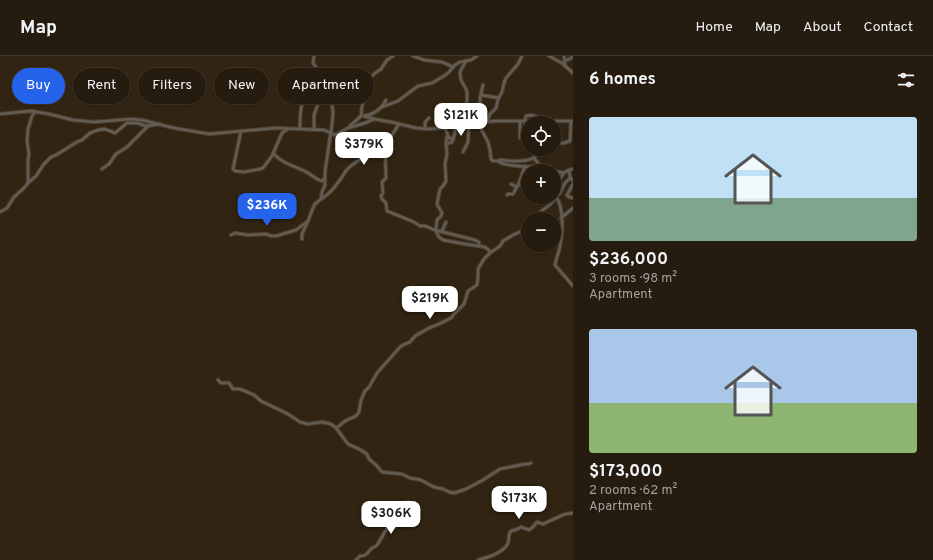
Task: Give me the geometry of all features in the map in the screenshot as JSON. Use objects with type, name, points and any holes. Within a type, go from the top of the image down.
[{"type":"street","points":[[314,56],[313,63],[316,67],[316,74],[324,82],[325,94],[333,107],[331,133],[324,179],[325,185],[321,199]]},
{"type":"street","points":[[363,115],[362,106],[366,96],[368,81],[381,69],[388,59],[393,56]]},
{"type":"street","points":[[413,56],[419,57],[422,60],[442,62],[453,67]]},
{"type":"street","points":[[350,127],[363,115],[374,112],[382,107],[398,101],[418,86],[432,83],[446,75],[460,62],[471,60],[477,56]]},
{"type":"street","points":[[487,122],[490,114],[496,109],[507,77],[522,56]]},
{"type":"street","points":[[549,56],[573,73]]},
{"type":"street","points":[[564,56],[565,66]]},
{"type":"street","points":[[565,61],[573,57]]},
{"type":"street","points":[[463,152],[468,142],[468,123],[466,111],[467,91],[460,75],[461,70],[467,61]]},
{"type":"street","points":[[483,85],[480,98],[482,122],[481,129],[488,142],[493,162],[501,160],[525,160],[534,158],[539,164]]},
{"type":"street","points":[[481,96],[499,98]]},
{"type":"street","points":[[382,107],[386,100]]},
{"type":"street","points":[[300,129],[302,104]]},
{"type":"street","points":[[314,130],[314,116],[318,104]]},
{"type":"street","points":[[0,114],[28,111],[76,120],[99,122],[136,119],[209,134],[271,128],[288,128],[324,130],[336,134],[350,127],[374,119]]},
{"type":"street","points":[[28,183],[28,129],[32,121],[32,116],[35,112]]},
{"type":"street","points":[[363,115],[374,119],[426,129],[445,128],[468,123],[520,120],[521,139]]},
{"type":"street","points":[[426,129],[425,121],[429,118]]},
{"type":"street","points":[[561,121],[572,121],[571,142],[561,144]]},
{"type":"street","points":[[0,212],[7,208],[14,197],[38,174],[44,164],[51,157],[82,140],[91,133],[106,129],[115,133],[127,123],[137,123],[148,126],[161,124]]},
{"type":"street","points":[[399,124],[385,147],[386,178],[382,182],[383,193],[381,196],[386,203],[386,210],[420,226],[426,226],[442,232],[475,240],[479,242],[479,246]]},
{"type":"street","points":[[102,169],[109,164],[115,154],[127,147],[148,126]]},
{"type":"street","points":[[446,144],[452,142],[455,126]]},
{"type":"street","points":[[241,131],[234,171],[242,172],[260,169],[263,167],[273,153],[282,133],[288,128]]},
{"type":"street","points":[[445,128],[448,136],[445,163],[446,181],[438,195],[437,204],[442,212],[441,216],[437,220],[436,230],[439,237],[443,240],[486,247],[491,252]]},
{"type":"street","points":[[448,136],[449,138],[453,139]]},
{"type":"street","points":[[302,238],[302,234],[310,219],[312,208],[315,204],[329,194],[350,166],[378,149],[385,147]]},
{"type":"street","points":[[273,153],[279,159],[320,181],[324,179]]},
{"type":"street","points":[[498,161],[509,165],[521,166]]},
{"type":"street","points":[[561,191],[565,183],[570,178],[573,165]]},
{"type":"street","points":[[561,177],[564,173],[571,170]]},
{"type":"street","points":[[507,195],[514,194],[521,177]]},
{"type":"street","points":[[570,178],[573,181]]},
{"type":"street","points":[[511,184],[521,186]]},
{"type":"street","points":[[573,184],[567,194],[569,197],[573,198]]},
{"type":"street","points":[[539,212],[549,204]]},
{"type":"street","points":[[561,238],[561,218],[573,208]]},
{"type":"street","points":[[231,235],[235,233],[276,236],[297,229],[310,219]]},
{"type":"street","points":[[442,232],[446,222]]},
{"type":"street","points":[[336,428],[345,421],[356,416],[359,412],[361,400],[365,390],[369,387],[377,373],[403,345],[410,342],[415,336],[451,318],[464,305],[470,289],[478,284],[478,269],[484,259],[500,246],[503,241],[521,231]]},
{"type":"street","points":[[558,252],[555,264],[573,286]]},
{"type":"street","points":[[218,380],[221,382],[230,383],[234,389],[239,389],[254,395],[261,401],[288,414],[298,422],[308,424],[325,422],[331,424],[336,428],[348,444],[367,454],[369,459],[382,472],[405,475],[444,489],[450,493],[466,489],[507,467],[531,463]]},
{"type":"street","points":[[356,560],[360,556],[367,554],[377,545],[398,514],[399,510],[408,502]]},
{"type":"street","points":[[478,560],[495,554],[505,548],[508,543],[508,535],[511,531],[522,527],[529,530],[537,522],[542,524],[565,514],[573,513]]}]
